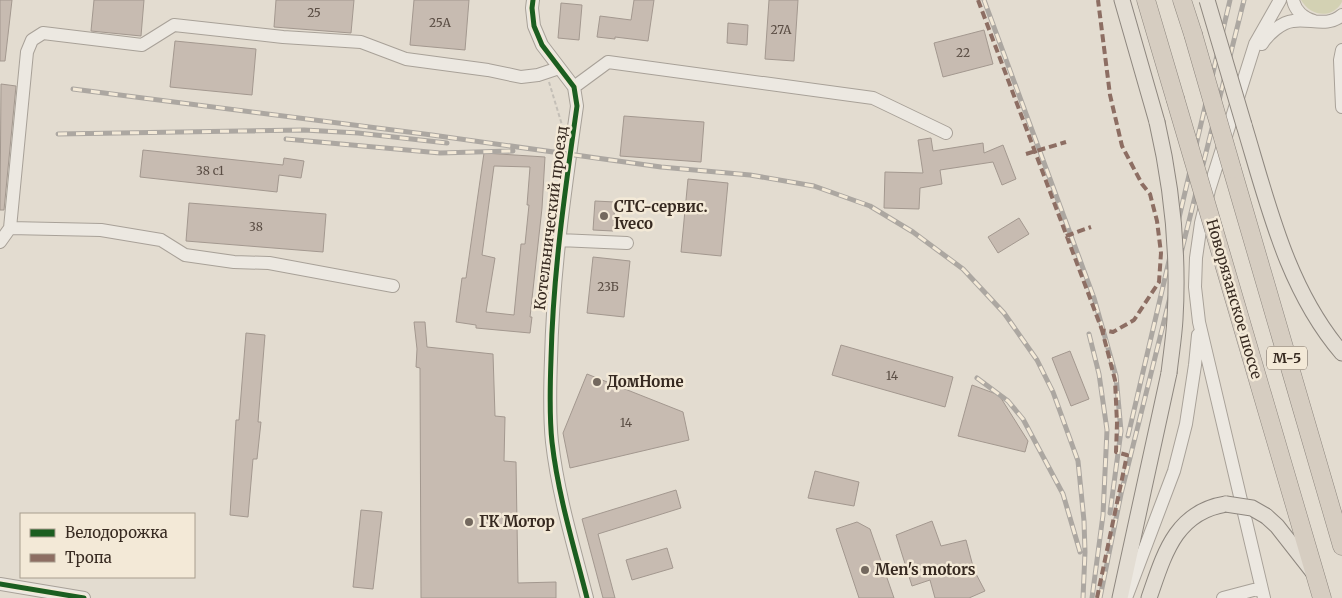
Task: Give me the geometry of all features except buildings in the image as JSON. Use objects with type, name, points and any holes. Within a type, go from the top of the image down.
[{"type":"highway","name":"Новорязанское шоссе","points":[[1146,0],[1322,598]]},
{"type":"highway","name":"М-5","points":[[1182,0],[1342,546]]},
{"type":"main road","points":[[1120,598],[1169,373],[1175,321],[1176,252],[1171,194],[1157,122],[1122,0]]},
{"type":"main road","points":[[1206,0],[1270,211],[1301,292],[1330,340],[1342,353]]},
{"type":"main road","name":"М-5","points":[[1149,598],[1161,564],[1174,536],[1189,519],[1200,512],[1214,506],[1226,504],[1252,508],[1266,516],[1277,526],[1315,575]]},
{"type":"street","points":[[534,0],[532,8],[534,26],[542,45],[574,87],[608,62],[873,98],[946,132]]},
{"type":"street","points":[[1223,598],[1262,593],[1199,322],[1195,287],[1196,258],[1209,190],[1255,44],[1280,0]]},
{"type":"street","points":[[1293,0],[1294,5],[1301,14],[1309,20],[1318,22]]},
{"type":"street","points":[[1246,75],[1266,37],[1271,32],[1292,21],[1329,22],[1342,14]]},
{"type":"street","points":[[0,242],[10,228],[27,52],[32,40],[43,33],[142,45],[174,25],[283,37],[361,42],[406,59],[488,70],[522,77],[538,75],[559,68]]},
{"type":"street","points":[[1342,50],[1340,60],[1342,107]]},
{"type":"street","name":"Котельнический проезд","points":[[574,87],[577,106],[559,240],[552,323],[550,392],[552,442],[558,479],[587,598]]},
{"type":"street","points":[[10,228],[101,230],[161,240],[185,254],[234,262],[269,263],[393,286]]},
{"type":"street","points":[[559,240],[627,244]]},
{"type":"street","points":[[1126,598],[1174,471],[1186,424],[1199,322]]},
{"type":"street","points":[[0,584],[84,598]]},
{"type":"shaded area","points":[[1301,0],[1342,0],[1342,2],[1333,12],[1321,14],[1310,10]]},
{"type":"railway","points":[[984,0],[1094,298],[1116,376],[1121,431],[1110,513]]},
{"type":"railway","points":[[1128,436],[1230,0]]},
{"type":"railway","points":[[1100,598],[1121,494],[1244,0]]},
{"type":"railway","points":[[73,89],[432,135],[661,167],[750,175],[814,186],[870,206],[913,232],[963,269],[1004,313],[1037,360],[1053,392],[1078,461],[1084,521],[1083,598]]},
{"type":"railway","points":[[58,134],[304,130],[358,133],[447,143]]},
{"type":"railway","points":[[286,139],[440,153],[513,151]]},
{"type":"railway","points":[[1089,334],[1099,374],[1107,430],[1103,515],[1092,598]]},
{"type":"railway","points":[[977,378],[1008,401],[1023,419],[1063,494],[1080,552]]},
{"type":"marked path","points":[[978,0],[1102,330],[1113,332],[1134,320],[1159,282],[1161,253],[1157,221],[1150,194],[1142,184],[1122,146],[1110,95],[1098,0]]},
{"type":"marked path","points":[[1026,154],[1066,142]]},
{"type":"marked path","points":[[1066,236],[1091,227]]},
{"type":"marked path","points":[[1097,598],[1127,455],[1116,452],[1115,380],[1102,330]]},
{"type":"cycle path","points":[[533,0],[534,26],[542,45],[574,87],[577,106],[557,264],[552,327],[550,411],[558,482],[587,598]]},
{"type":"cycle path","points":[[0,584],[84,598]]},
{"type":"place","name":"СТС-сервис. Iveco","points":[[604,216]]},
{"type":"place","name":"ДомHome","points":[[597,382]]},
{"type":"place","name":"ГК Мотор","points":[[469,522]]},
{"type":"place","name":"Men's motors","points":[[865,570]]}]
